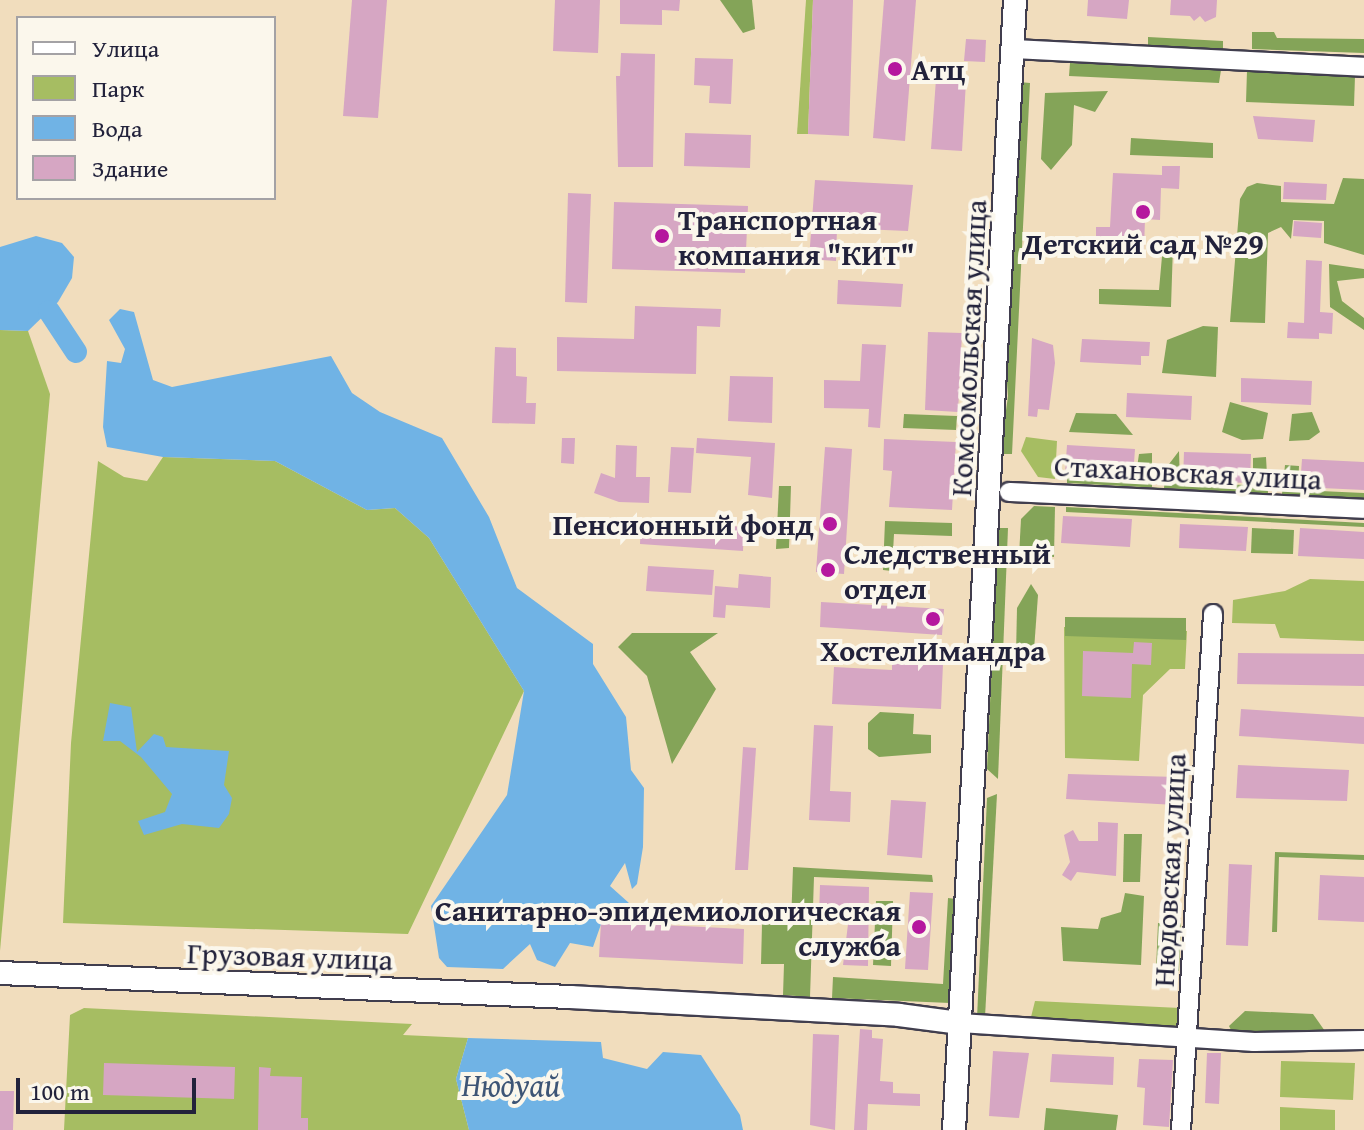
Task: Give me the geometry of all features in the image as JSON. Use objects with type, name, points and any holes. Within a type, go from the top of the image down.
[{"type":"main road","name":"Комсомольская улица","points":[[954,1130],[1015,0]]},
{"type":"main road","name":"Грузовая улица","points":[[0,973],[570,997],[899,1015],[960,1023]]},
{"type":"street","points":[[1013,49],[1364,67]]},
{"type":"street","name":"Стахановская улица","points":[[1009,492],[1364,509]]},
{"type":"street","name":"Нюдовская улица","points":[[1181,1130],[1213,614]]},
{"type":"street","points":[[960,1023],[1334,1044],[1364,1040]]},
{"type":"green space","points":[[720,0],[752,0],[755,29],[743,33]]},
{"type":"green space","points":[[806,0],[813,0],[808,134],[797,134]]},
{"type":"green space","points":[[1252,32],[1274,32],[1277,38],[1364,39],[1364,53],[1252,49]]},
{"type":"green space","points":[[1148,37],[1223,41],[1223,51],[1148,47]]},
{"type":"green space","points":[[1070,63],[1221,70],[1219,83],[1069,76]]},
{"type":"green space","points":[[1247,71],[1355,76],[1354,106],[1246,102]]},
{"type":"green space","points":[[1019,82],[1030,83],[1012,454],[1000,454],[1008,396],[1005,357]]},
{"type":"green space","points":[[1108,91],[1095,112],[1074,105],[1072,145],[1051,170],[1041,159],[1045,93]]},
{"type":"green space","points":[[1131,138],[1213,143],[1213,158],[1130,155]]},
{"type":"green space","points":[[1343,178],[1364,179],[1364,255],[1324,243],[1324,221],[1293,220],[1291,239],[1281,227],[1268,233],[1265,323],[1230,322],[1240,199],[1247,187],[1257,183],[1281,186],[1281,202],[1334,204]]},
{"type":"green space","points":[[1163,245],[1173,246],[1171,307],[1099,304],[1099,289],[1159,290]]},
{"type":"green space","points":[[1329,264],[1364,269],[1364,278],[1337,281],[1342,301],[1364,318],[1364,330],[1330,307]]},
{"type":"green space","points":[[1203,326],[1218,327],[1216,377],[1162,373],[1167,340]]},
{"type":"green space","points":[[0,330],[28,331],[50,394],[0,951]]},
{"type":"green space","points":[[1230,402],[1268,413],[1263,439],[1242,440],[1222,432]]},
{"type":"green space","points":[[1312,412],[1320,432],[1309,440],[1289,441],[1292,414]]},
{"type":"green space","points":[[1076,413],[1116,414],[1133,435],[1069,432]]},
{"type":"green space","points":[[904,414],[957,416],[956,430],[903,428]]},
{"type":"green space","points":[[1026,437],[1057,441],[1055,479],[1038,477],[1021,451]]},
{"type":"green space","points":[[1179,451],[1180,484],[1253,485],[1253,458],[1266,457],[1268,493],[1282,494],[1285,465],[1299,466],[1298,490],[1364,493],[1364,499],[1067,483],[1067,477],[1135,481],[1139,454],[1152,453],[1152,487],[1164,488],[1166,468]]},
{"type":"green space","points":[[163,457],[275,461],[367,510],[395,508],[429,538],[524,691],[408,934],[63,923],[71,743],[98,461],[124,477],[147,481]]},
{"type":"green space","points":[[779,486],[791,486],[789,548],[776,549]]},
{"type":"green space","points":[[1034,506],[1055,507],[1054,557],[1019,556],[1021,519]]},
{"type":"green space","points":[[1066,507],[1364,523],[1364,527],[1066,512]]},
{"type":"green space","points":[[885,521],[952,523],[952,536],[894,534],[892,571],[883,570]]},
{"type":"green space","points":[[998,528],[1008,528],[998,779],[987,769]]},
{"type":"green space","points":[[1252,528],[1294,530],[1293,554],[1251,553]]},
{"type":"green space","points":[[1310,579],[1364,581],[1364,641],[1280,638],[1275,624],[1232,623],[1233,600],[1285,591]]},
{"type":"green space","points":[[1031,584],[1038,595],[1034,650],[1016,654],[1017,608]]},
{"type":"green space","points":[[1065,617],[1186,618],[1186,640],[1065,636]]},
{"type":"green space","points":[[1064,627],[1187,631],[1185,669],[1170,669],[1143,695],[1139,761],[1065,758]]},
{"type":"green space","points":[[632,633],[718,633],[690,652],[716,689],[672,764],[647,676],[618,647]]},
{"type":"green space","points":[[880,712],[914,714],[913,734],[931,735],[931,753],[879,757],[868,749],[868,723]]},
{"type":"green space","points":[[997,794],[985,1017],[977,1018],[987,798]]},
{"type":"green space","points":[[1124,834],[1142,834],[1140,882],[1123,882]]},
{"type":"green space","points":[[1275,852],[1364,855],[1364,860],[1279,857],[1277,932],[1272,932]]},
{"type":"green space","points":[[793,867],[932,875],[933,882],[814,877],[810,997],[783,995],[784,964],[761,964],[762,924],[791,924]]},
{"type":"green space","points":[[1125,893],[1144,896],[1141,965],[1063,961],[1061,927],[1098,929],[1101,918],[1121,912]]},
{"type":"green space","points":[[948,898],[956,899],[950,1003],[832,998],[833,977],[943,984]]},
{"type":"green space","points":[[876,901],[893,901],[891,966],[873,965]]},
{"type":"green space","points":[[1158,923],[1181,923],[1179,971],[1156,970]]},
{"type":"green space","points":[[1035,1001],[1180,1008],[1178,1027],[1030,1021]]},
{"type":"green space","points":[[84,1008],[412,1024],[403,1035],[468,1038],[456,1079],[469,1130],[64,1130],[70,1015]]},
{"type":"green space","points":[[1245,1011],[1313,1014],[1327,1034],[1232,1032],[1229,1026]]},
{"type":"green space","points":[[1281,1061],[1355,1063],[1353,1100],[1280,1097]]},
{"type":"green space","points":[[1280,1107],[1335,1110],[1335,1130],[1280,1130]]},
{"type":"green space","points":[[1046,1108],[1118,1115],[1116,1130],[1044,1130]]},
{"type":"water","points":[[36,236],[62,243],[74,257],[72,278],[58,302],[28,331],[0,330],[0,247]]},
{"type":"water","points":[[120,309],[134,312],[153,380],[172,387],[331,356],[352,393],[380,412],[442,438],[489,517],[517,588],[593,644],[593,664],[626,717],[631,770],[644,788],[643,847],[637,884],[632,889],[625,863],[610,886],[629,903],[628,909],[605,913],[593,947],[570,943],[555,967],[537,960],[530,944],[503,969],[447,967],[439,958],[431,906],[507,795],[524,691],[429,538],[395,508],[367,510],[275,461],[163,457],[107,447],[103,427],[107,361],[121,363],[125,349],[109,320]]},
{"type":"water","points":[[110,703],[131,707],[137,752],[154,734],[163,737],[166,747],[229,751],[224,785],[232,798],[229,814],[219,828],[182,824],[144,835],[138,821],[165,812],[172,794],[141,757],[120,741],[103,741]]},
{"type":"water","name":"Нюдуай","points":[[468,1038],[601,1042],[603,1058],[647,1069],[663,1052],[701,1055],[740,1115],[743,1130],[469,1130],[456,1079]]},
{"type":"building","points":[[352,0],[387,0],[378,118],[343,116]]},
{"type":"building","points":[[555,0],[600,0],[598,53],[553,51]]},
{"type":"building","points":[[620,0],[680,0],[679,11],[662,10],[662,25],[620,24]]},
{"type":"building","points":[[813,0],[853,0],[849,136],[808,134]]},
{"type":"building","name":"Атц","points":[[884,0],[916,0],[905,141],[873,138]]},
{"type":"building","points":[[1088,0],[1129,0],[1127,19],[1087,16]]},
{"type":"building","points":[[1171,0],[1217,0],[1216,17],[1205,22],[1200,16],[1194,21],[1190,16],[1170,15]]},
{"type":"building","points":[[966,39],[986,40],[985,62],[964,61]]},
{"type":"building","points":[[621,53],[655,54],[653,167],[618,167],[616,76],[620,76]]},
{"type":"building","points":[[695,58],[733,59],[731,104],[709,103],[710,86],[694,85]]},
{"type":"building","points":[[936,79],[966,81],[962,151],[931,149]]},
{"type":"building","points":[[1253,116],[1315,120],[1313,142],[1258,139]]},
{"type":"building","points":[[685,133],[751,135],[750,168],[684,166]]},
{"type":"building","points":[[1162,166],[1180,166],[1179,189],[1161,188],[1160,220],[1145,219],[1144,249],[1138,249],[1138,257],[1125,256],[1121,238],[1096,237],[1096,227],[1110,227],[1113,173],[1162,175]]},
{"type":"building","points":[[815,180],[913,185],[908,231],[837,228],[836,261],[809,259]]},
{"type":"building","points":[[1284,182],[1327,184],[1326,200],[1283,199]]},
{"type":"building","points":[[568,193],[591,194],[587,303],[565,302]]},
{"type":"building","points":[[614,202],[748,206],[745,273],[612,269]]},
{"type":"building","points":[[1294,221],[1322,223],[1321,238],[1293,236]]},
{"type":"building","points":[[1306,260],[1322,261],[1320,312],[1333,313],[1332,334],[1319,333],[1319,339],[1287,338],[1288,322],[1304,323]]},
{"type":"building","points":[[838,280],[903,284],[901,307],[837,304]]},
{"type":"building","points":[[635,306],[721,309],[720,327],[697,326],[696,374],[557,371],[557,337],[634,339]]},
{"type":"building","points":[[928,332],[962,333],[958,412],[925,410]]},
{"type":"building","points":[[1032,338],[1053,345],[1055,363],[1049,410],[1038,409],[1037,417],[1028,416]]},
{"type":"building","points":[[1082,339],[1150,342],[1149,356],[1141,356],[1141,365],[1080,362]]},
{"type":"building","points":[[862,344],[886,345],[880,428],[868,427],[869,409],[824,408],[824,380],[860,381]]},
{"type":"building","points":[[495,347],[516,348],[516,376],[527,377],[526,403],[536,403],[535,424],[492,423]]},
{"type":"building","points":[[730,376],[773,377],[772,423],[728,421]]},
{"type":"building","points":[[1241,378],[1312,381],[1311,405],[1241,402]]},
{"type":"building","points":[[1127,393],[1192,396],[1191,420],[1126,417]]},
{"type":"building","points":[[562,438],[575,438],[574,464],[561,463]]},
{"type":"building","points":[[697,438],[775,443],[772,498],[748,495],[751,457],[696,453]]},
{"type":"building","points":[[884,439],[956,442],[952,510],[889,507],[892,471],[883,470]]},
{"type":"building","points":[[616,445],[637,446],[636,477],[650,477],[649,503],[619,502],[594,493],[601,473],[615,478]]},
{"type":"building","points":[[1067,445],[1135,449],[1133,477],[1065,474]]},
{"type":"building","points":[[671,447],[694,448],[691,493],[668,492]]},
{"type":"building","points":[[825,447],[852,449],[844,574],[816,572]]},
{"type":"building","points":[[1184,452],[1251,454],[1250,483],[1183,481]]},
{"type":"building","points":[[1302,459],[1364,462],[1364,490],[1300,487]]},
{"type":"building","points":[[1063,516],[1132,519],[1130,547],[1061,543]]},
{"type":"building","points":[[641,520],[744,527],[743,551],[640,544]]},
{"type":"building","points":[[1180,524],[1248,527],[1246,551],[1179,548]]},
{"type":"building","points":[[1300,528],[1364,532],[1364,559],[1298,556]]},
{"type":"building","points":[[648,566],[714,570],[712,595],[646,591]]},
{"type":"building","points":[[739,574],[771,577],[770,608],[726,605],[725,618],[713,617],[715,586],[738,588]]},
{"type":"building","points":[[821,602],[944,609],[942,635],[820,627]]},
{"type":"building","points":[[1134,642],[1152,643],[1151,665],[1132,664],[1131,698],[1082,696],[1083,651],[1133,653]]},
{"type":"building","points":[[1238,653],[1364,654],[1364,686],[1237,684]]},
{"type":"building","points":[[892,662],[943,664],[941,709],[832,704],[834,667],[892,670]]},
{"type":"building","points":[[1241,709],[1364,717],[1364,744],[1239,736]]},
{"type":"building","points":[[814,725],[833,726],[830,791],[851,792],[850,822],[809,820]]},
{"type":"building","points":[[743,747],[756,748],[748,870],[735,870]]},
{"type":"building","points":[[1238,765],[1349,770],[1347,801],[1236,798]]},
{"type":"building","points":[[1068,774],[1177,777],[1176,805],[1066,799]]},
{"type":"building","points":[[891,800],[926,802],[922,858],[887,855]]},
{"type":"building","points":[[1098,822],[1118,823],[1116,876],[1077,872],[1071,881],[1062,875],[1070,862],[1064,835],[1073,830],[1079,841],[1098,841]]},
{"type":"building","points":[[1229,864],[1252,865],[1248,946],[1226,945]]},
{"type":"building","points":[[1320,875],[1364,877],[1364,922],[1318,920]]},
{"type":"building","points":[[820,885],[869,887],[868,966],[843,965],[849,916],[819,915]]},
{"type":"building","name":"Санитарно-эпидемиологическая служба","points":[[910,892],[933,893],[928,970],[905,969]]},
{"type":"building","points":[[601,922],[744,929],[743,964],[599,957]]},
{"type":"building","points":[[860,1029],[872,1030],[872,1038],[883,1039],[880,1081],[893,1082],[893,1093],[920,1094],[920,1106],[868,1104],[867,1130],[854,1130]]},
{"type":"building","points":[[813,1034],[839,1035],[835,1130],[810,1125]]},
{"type":"building","points":[[993,1051],[1029,1053],[1019,1118],[989,1116]]},
{"type":"building","points":[[1207,1053],[1221,1053],[1219,1104],[1205,1103]]},
{"type":"building","points":[[1052,1054],[1114,1057],[1113,1085],[1050,1082]]},
{"type":"building","points":[[1139,1059],[1173,1060],[1169,1127],[1143,1125],[1145,1088],[1137,1087]]},
{"type":"building","points":[[104,1063],[235,1067],[234,1099],[103,1095]]},
{"type":"building","points":[[259,1067],[271,1068],[270,1076],[302,1077],[301,1118],[308,1118],[308,1130],[258,1130]]},
{"type":"building","points":[[0,1091],[14,1091],[13,1130],[0,1130]]},
{"type":"waterway","name":"Нюдуай","points":[[49,311],[76,352]]},
{"type":"place","name":"Атц","points":[[895,69]]},
{"type":"place","name":"Детский сад №29","points":[[1143,212]]},
{"type":"place","name":"Транспортная компания \"КИТ\"","points":[[662,236]]},
{"type":"place","name":"Пенсионный фонд","points":[[830,524]]},
{"type":"place","name":"Следственный отдел","points":[[828,570]]},
{"type":"place","name":"ХостелИмандра","points":[[933,619]]},
{"type":"place","name":"Санитарно-эпидемиологическая служба","points":[[919,927]]}]
